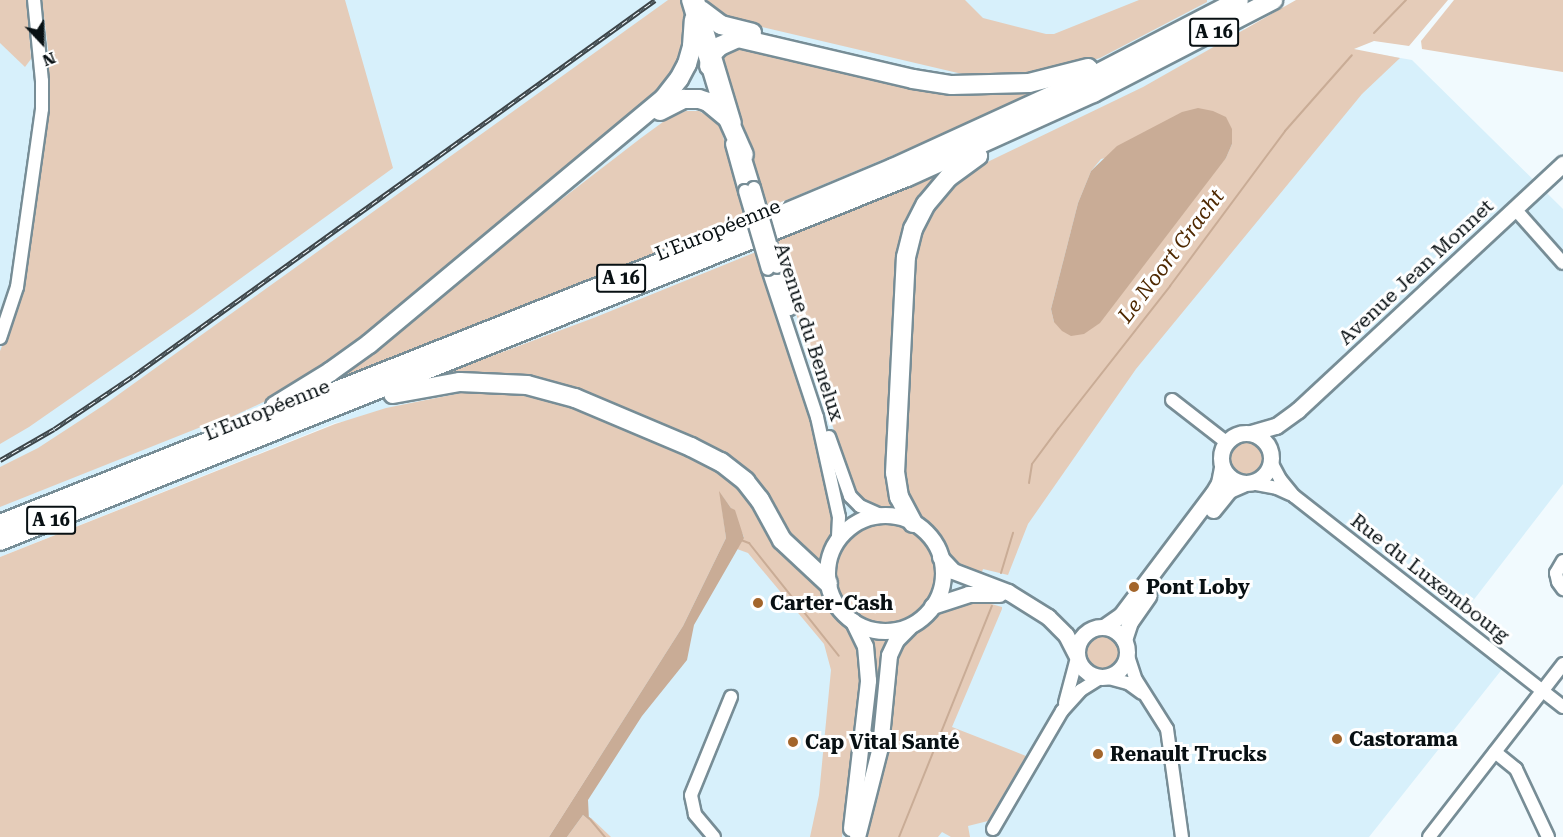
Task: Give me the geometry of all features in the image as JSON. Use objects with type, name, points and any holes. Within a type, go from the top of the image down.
[{"type":"highway","name":"L'Européenne","points":[[6,522],[827,195],[1034,104],[1239,0]]},
{"type":"highway","name":"L'Européenne","points":[[0,541],[835,207],[986,143],[1155,63],[1274,0]]},
{"type":"highway","points":[[6,522],[241,422],[286,399],[362,350],[672,90],[689,58],[696,7],[717,23],[732,28],[979,86]]},
{"type":"highway","points":[[711,59],[727,41],[746,39],[913,79],[979,86],[1029,83],[1078,72],[1219,11]]},
{"type":"highway","points":[[913,523],[899,497],[895,467],[904,265],[919,216],[943,183],[973,159],[1155,63]]},
{"type":"highway","points":[[501,234],[580,176],[671,103],[684,99],[699,99],[722,113],[731,123],[744,155]]},
{"type":"highway","points":[[101,500],[245,450],[380,398],[441,384],[512,383],[576,398],[721,462],[752,490],[785,543],[817,570],[828,583]]},
{"type":"main road","name":"Avenue Jean Monnet","points":[[1251,433],[1276,426],[1298,410],[1563,164]]},
{"type":"main road","name":"Avenue Jean Monnet","points":[[1271,458],[1281,430],[1298,410]]},
{"type":"main road","points":[[849,837],[868,686],[865,646],[853,621],[836,603],[828,583],[828,562],[838,539],[856,523],[882,516],[898,517],[913,523],[929,536],[940,557],[953,571],[1003,590],[1048,617],[1066,635],[1077,656],[1087,673],[1103,677],[1119,670],[1125,646],[1125,632],[1135,614],[1224,495],[1264,476],[1271,458],[1264,441],[1251,433],[1236,435],[1226,442],[1221,453],[1220,479],[1213,493],[1121,615],[1081,638],[1077,656]]},
{"type":"main road","points":[[1222,468],[1230,478],[1247,483]]},
{"type":"main road","points":[[932,606],[941,583],[940,557]]},
{"type":"main road","points":[[857,837],[879,754],[889,655],[896,640],[932,606],[953,598],[980,593],[1022,600]]},
{"type":"main road","points":[[1048,617],[1073,626],[1099,627],[1116,632],[1125,646]]},
{"type":"main road","points":[[853,621],[881,630],[897,629],[914,623]]},
{"type":"street","points":[[0,338],[17,287],[42,109],[40,49],[34,0]]},
{"type":"street","name":"Avenue du Benelux","points":[[696,7],[744,155],[750,190]]},
{"type":"street","name":"Avenue du Benelux","points":[[711,59],[722,113],[750,190],[817,417],[839,517],[838,539]]},
{"type":"street","points":[[1515,209],[1563,262]]},
{"type":"street","name":"Avenue du Benelux","points":[[773,268],[848,492],[856,503],[882,516]]},
{"type":"street","points":[[1172,400],[1226,442]]},
{"type":"street","name":"Rue du Luxembourg","points":[[1271,458],[1278,477],[1294,496],[1563,707]]},
{"type":"street","name":"Rue du Luxembourg","points":[[1247,483],[1276,488],[1294,496]]},
{"type":"street","points":[[1563,561],[1556,573],[1563,589]]},
{"type":"street","points":[[1125,646],[1134,675],[1161,717],[1169,739],[1182,837]]},
{"type":"street","points":[[1062,711],[1077,656]]},
{"type":"street","points":[[1429,837],[1563,664]]},
{"type":"street","points":[[993,830],[1062,711],[1081,690],[1103,677],[1128,683],[1149,700]]},
{"type":"street","points":[[714,837],[695,814],[691,795],[731,697]]},
{"type":"street","points":[[1495,752],[1516,769],[1548,837]]},
{"type":"shaded area","points":[[0,0],[1231,0],[1245,31],[1412,60],[1563,209],[1563,484],[1452,628],[1503,668],[1369,837],[549,837],[595,768],[638,432],[561,405],[512,393],[335,423],[0,557]]},
{"type":"shaded area","points":[[0,0],[27,0],[31,59],[25,67],[0,43]]},
{"type":"shaded area","points":[[42,0],[345,0],[393,168],[193,313],[29,427],[0,444],[0,351],[23,293],[49,90],[49,57]]},
{"type":"shaded area","points":[[668,0],[681,0],[688,20],[689,38],[668,85],[449,264],[350,350],[274,397],[225,420],[216,421],[0,507],[0,467],[38,448],[104,405]]},
{"type":"shaded area","points":[[706,0],[965,0],[983,18],[1046,34],[1054,34],[1139,0],[1207,0],[1207,2],[1100,58],[1030,77],[975,77],[728,19],[711,8]]},
{"type":"shaded area","points":[[1296,0],[1448,0],[1409,46],[1374,41],[1354,49],[1400,58],[1362,94],[1136,369],[1028,524],[1008,575],[983,569],[980,578],[947,559],[938,537],[917,518],[902,486],[917,242],[925,222],[952,184],[975,168],[1143,87]],"holes":[[[1232,129],[1232,144],[1226,158],[1054,322],[1051,309],[1078,203],[1091,171],[1101,159]]]},
{"type":"shaded area","points":[[1454,0],[1563,0],[1563,72],[1422,49],[1421,41]]},
{"type":"shaded area","points":[[734,46],[836,72],[927,91],[976,93],[1040,87],[1042,89],[1041,93],[765,209],[721,58],[721,52]]},
{"type":"shaded area","points":[[1198,108],[1226,117],[1232,129],[1232,144],[1226,158],[1100,323],[1084,334],[1071,336],[1062,331],[1054,322],[1051,309],[1078,203],[1091,171],[1117,146],[1182,112]]},
{"type":"shaded area","points":[[686,111],[699,111],[719,123],[747,217],[318,387],[641,138],[667,119]]},
{"type":"shaded area","points":[[947,169],[903,243],[895,275],[892,469],[900,510],[869,507],[856,495],[806,347],[775,242]]},
{"type":"shaded area","points":[[756,252],[813,413],[836,522],[835,534],[826,549],[823,568],[791,542],[750,479],[587,397],[444,380],[441,375],[596,317]]},
{"type":"shaded area","points":[[461,393],[512,393],[561,405],[638,432],[713,470],[715,467],[732,478],[824,589],[830,605],[848,624],[863,655],[842,837],[810,837],[819,795],[831,670],[824,644],[748,553],[737,549],[744,537],[731,508],[720,493],[726,538],[683,626],[549,837],[0,837],[0,557],[335,424],[386,408]]},
{"type":"shaded area","points":[[1246,440],[1260,445],[1265,459],[1260,473],[1246,478],[1232,473],[1227,459],[1232,445]]},
{"type":"shaded area","points":[[719,491],[735,510],[744,538],[694,625],[687,660],[642,716],[588,800],[589,820],[583,815],[567,837],[549,837],[683,626],[726,538]]},
{"type":"shaded area","points":[[885,521],[905,525],[922,536],[933,553],[937,573],[933,593],[922,610],[905,621],[885,625],[865,621],[848,610],[837,593],[833,573],[837,553],[848,536],[865,525]]},
{"type":"shaded area","points":[[970,598],[1002,607],[1002,609],[952,727],[1026,756],[988,821],[968,826],[970,837],[951,837],[942,832],[938,837],[863,837],[890,661],[906,638],[929,624],[939,611]]},
{"type":"shaded area","points":[[1102,633],[1116,638],[1121,652],[1116,666],[1102,671],[1088,666],[1083,652],[1088,638]]},
{"type":"shaded area","points":[[868,636],[880,639],[895,637],[876,746],[856,816]]},
{"type":"shaded area","points":[[583,815],[589,820],[591,818],[611,837],[567,837]]},
{"type":"waterway","name":"Le Noort Gracht","points":[[1374,33],[1406,0]]},
{"type":"waterway","name":"Le Noort Gracht","points":[[1029,483],[1032,464],[1058,429],[1170,286],[1285,131],[1352,55]]},
{"type":"waterway","name":"Le Noort Gracht","points":[[1001,573],[1013,533]]},
{"type":"waterway","points":[[741,540],[749,543],[839,656]]},
{"type":"waterway","name":"Le Noort Gracht","points":[[899,837],[992,606]]},
{"type":"waterway","points":[[589,818],[605,837]]},
{"type":"railway","points":[[0,460],[54,429],[133,376],[655,0]]},
{"type":"place","name":"Pont Loby","points":[[1134,587]]},
{"type":"place","name":"Carter-Cash","points":[[758,603]]},
{"type":"place","name":"Castorama","points":[[1337,739]]},
{"type":"place","name":"Cap Vital Santé","points":[[793,742]]},
{"type":"place","name":"Renault Trucks","points":[[1098,754]]}]
